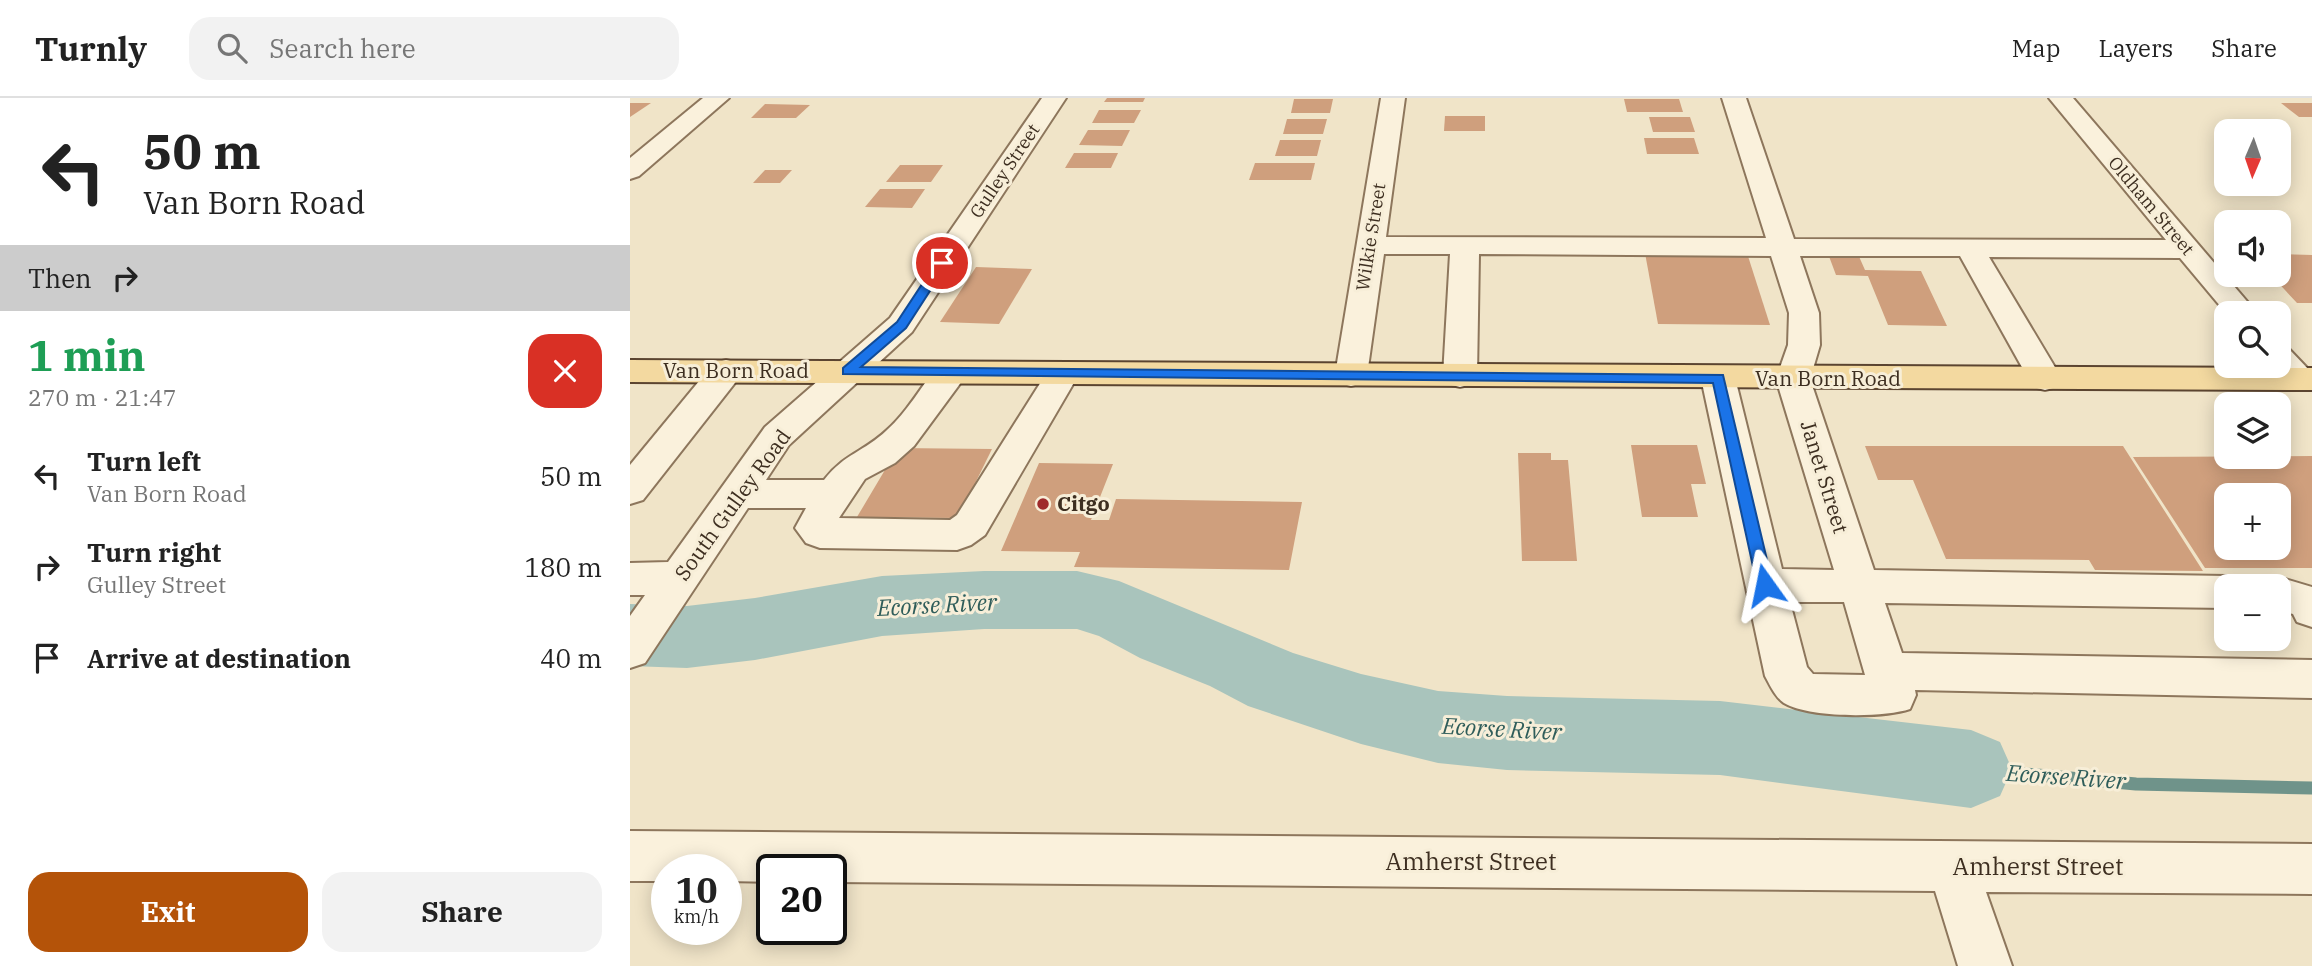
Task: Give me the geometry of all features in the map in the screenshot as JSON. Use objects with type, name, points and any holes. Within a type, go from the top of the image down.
[{"type":"main road","name":"Van Born Road","points":[[630,371],[1793,379],[2045,379],[2296,372]]},
{"type":"street","points":[[630,171],[717,98]]},
{"type":"street","name":"Gulley Street","points":[[848,371],[901,325],[1054,98]]},
{"type":"street","name":"Wilkie Street","points":[[1351,375],[1393,98]]},
{"type":"street","points":[[1734,98],[1804,313],[1804,345],[1793,379]]},
{"type":"street","name":"Oldham Street","points":[[2061,98],[2232,301]]},
{"type":"street","points":[[1369,245],[2187,249]]},
{"type":"street","points":[[1460,376],[1465,246]]},
{"type":"street","points":[[1969,247],[2045,379]]},
{"type":"street","points":[[632,486],[726,371]]},
{"type":"street","name":"South Gulley Road","points":[[630,650],[777,436],[848,371]]},
{"type":"street","points":[[950,373],[902,437],[882,454],[852,470],[814,528],[820,533],[957,535],[971,526],[1063,374]]},
{"type":"street","points":[[1718,378],[1787,676],[1799,688],[1813,693],[1890,683],[2312,680]]},
{"type":"street","name":"Janet Street","points":[[1793,379],[1890,683]]},
{"type":"street","points":[[738,494],[834,494]]},
{"type":"street","points":[[630,579],[672,590]]},
{"type":"street","points":[[1765,585],[1857,584],[2214,592]]},
{"type":"street","name":"Amherst Street","points":[[630,856],[2312,869]]},
{"type":"street","points":[[1952,866],[1985,966]]},
{"type":"building","points":[[1107,98],[1145,98],[1143,102],[1104,102]]},
{"type":"building","points":[[1294,99],[1333,99],[1330,113],[1291,113]]},
{"type":"building","points":[[1624,99],[1679,99],[1683,112],[1627,112]]},
{"type":"building","points":[[630,103],[651,103],[630,117]]},
{"type":"building","points":[[2281,103],[2312,103],[2312,117],[2299,117]]},
{"type":"building","points":[[765,104],[810,105],[796,118],[751,118]]},
{"type":"building","points":[[1099,110],[1141,110],[1134,123],[1092,123]]},
{"type":"building","points":[[1445,116],[1485,116],[1485,131],[1444,131]]},
{"type":"building","points":[[1649,117],[1690,117],[1695,132],[1653,132]]},
{"type":"building","points":[[1287,119],[1327,119],[1323,134],[1283,134]]},
{"type":"building","points":[[1088,130],[1130,130],[1122,146],[1079,145]]},
{"type":"building","points":[[1644,138],[1694,138],[1699,154],[1647,154]]},
{"type":"building","points":[[1280,140],[1321,140],[1317,156],[1275,156]]},
{"type":"building","points":[[1074,153],[1118,153],[1111,168],[1065,168]]},
{"type":"building","points":[[1255,163],[1315,163],[1311,180],[1249,180]]},
{"type":"building","points":[[900,165],[943,165],[931,182],[886,182]]},
{"type":"building","points":[[765,170],[792,170],[780,183],[753,183]]},
{"type":"building","points":[[880,189],[925,189],[912,208],[865,207]]},
{"type":"building","points":[[1827,251],[1857,252],[1865,270],[1921,271],[1947,326],[1888,325],[1868,276],[1836,275]]},
{"type":"building","points":[[1645,253],[1747,253],[1770,325],[1658,324]]},
{"type":"building","points":[[2291,254],[2312,255],[2312,303],[2297,303],[2282,287],[2291,287]]},
{"type":"building","points":[[976,267],[1032,269],[999,324],[940,322]]},
{"type":"building","points":[[1631,445],[1697,445],[1706,484],[1691,484],[1698,517],[1642,517]]},
{"type":"building","points":[[1865,446],[2123,446],[2203,571],[2095,570],[2089,560],[1946,559],[1913,480],[1878,480]]},
{"type":"building","points":[[898,448],[992,449],[958,518],[857,517]]},
{"type":"building","points":[[1518,453],[1551,453],[1551,460],[1568,460],[1577,561],[1522,561]]},
{"type":"building","points":[[2291,456],[2312,456],[2312,568],[2205,568],[2133,457],[2214,457],[2214,469],[2291,469]]},
{"type":"building","points":[[1039,463],[1113,464],[1091,520],[1109,520],[1116,499],[1302,502],[1289,570],[1074,567],[1080,552],[1001,551]]},
{"type":"waterway","name":"Ecorse River","points":[[630,635],[687,637],[755,629],[882,606],[984,600],[1077,600],[1119,611],[1166,636],[1237,663],[1275,682],[1361,709],[1438,727],[1507,733],[1720,738],[1971,769]]},
{"type":"waterway","name":"Ecorse River","points":[[1971,769],[2136,784],[2312,788]]},
{"type":"place","name":"Citgo","points":[[1043,504]]},
{"type":"route","points":[[942,263],[901,325],[848,371],[1718,378],[1765,585]]}]
